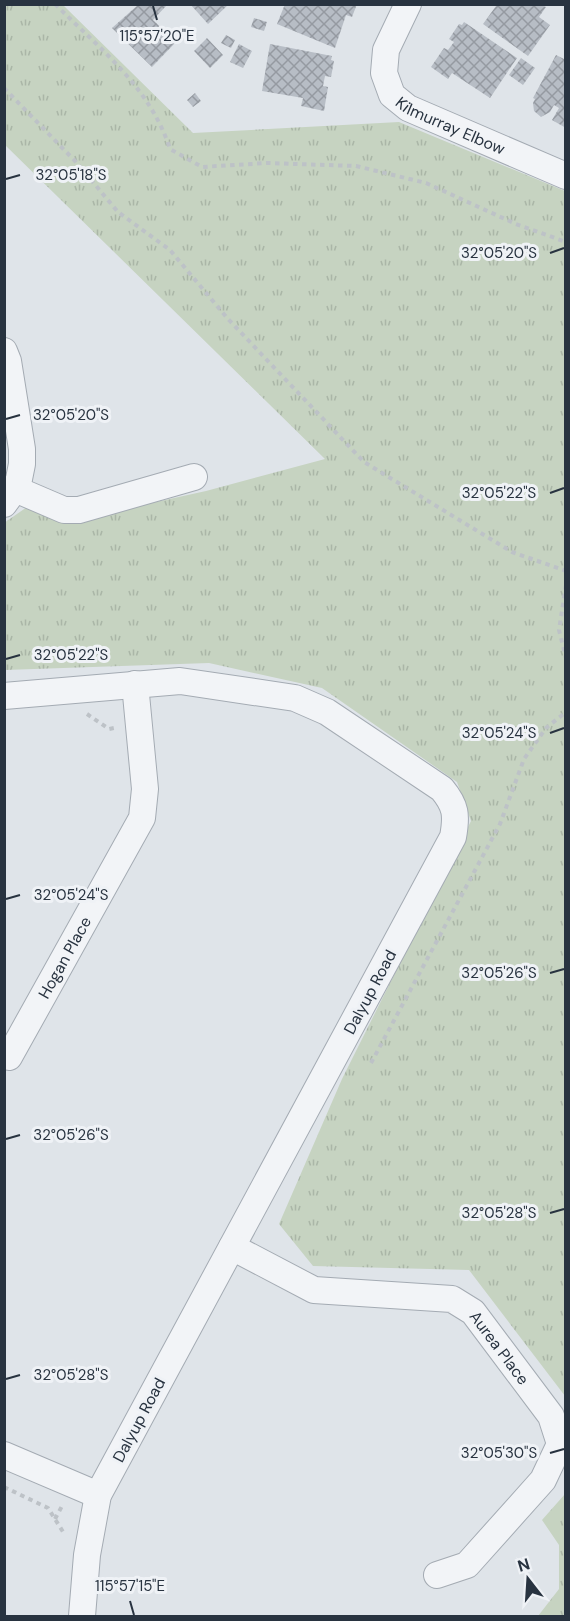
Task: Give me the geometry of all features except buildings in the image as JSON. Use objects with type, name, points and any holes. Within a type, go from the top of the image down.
[{"type":"street","name":"Kilmurray Elbow","points":[[408,4],[386,50],[384,73],[392,95],[408,108],[566,176]]},
{"type":"street","points":[[4,351],[8,361],[22,449],[19,479],[10,496],[64,510],[80,510],[194,477]]},
{"type":"street","name":"Dalyup Road","points":[[4,696],[180,681],[295,698],[327,712],[442,789],[453,802],[456,819],[453,837],[98,1495],[87,1555],[82,1617]]},
{"type":"street","name":"Hogan Place","points":[[9,1057],[142,818],[145,789],[135,684]]},
{"type":"street","name":"Aurea Place","points":[[232,1247],[314,1290],[452,1299],[473,1312],[551,1416],[560,1444],[543,1480],[467,1565],[437,1575]]},
{"type":"street","points":[[4,1455],[98,1495]]},
{"type":"path","points":[[55,4],[135,83],[163,127],[170,149],[201,167],[267,162],[356,166],[426,183],[516,224],[566,242]]},
{"type":"path","points":[[4,88],[76,162],[118,212],[170,250],[228,319],[364,462],[512,552],[566,571]]},
{"type":"path","points":[[566,585],[559,630],[566,658]]},
{"type":"path","points":[[370,1063],[500,824],[524,759],[546,729],[566,712]]},
{"type":"path","points":[[85,713],[109,729],[139,726]]},
{"type":"path","points":[[55,1519],[74,1485]]},
{"type":"path","points":[[4,1487],[48,1508],[71,1544]]},
{"type":"green space","points":[[5,5],[63,5],[193,133],[399,122],[565,191],[565,1396],[469,1270],[313,1266],[279,1224],[342,1079],[471,821],[457,782],[322,688],[209,663],[5,670],[4,523],[27,507],[74,520],[206,491],[325,459],[5,145]]},
{"type":"green space","points":[[565,1494],[565,1616],[538,1616],[559,1589],[559,1545],[542,1520]]}]
